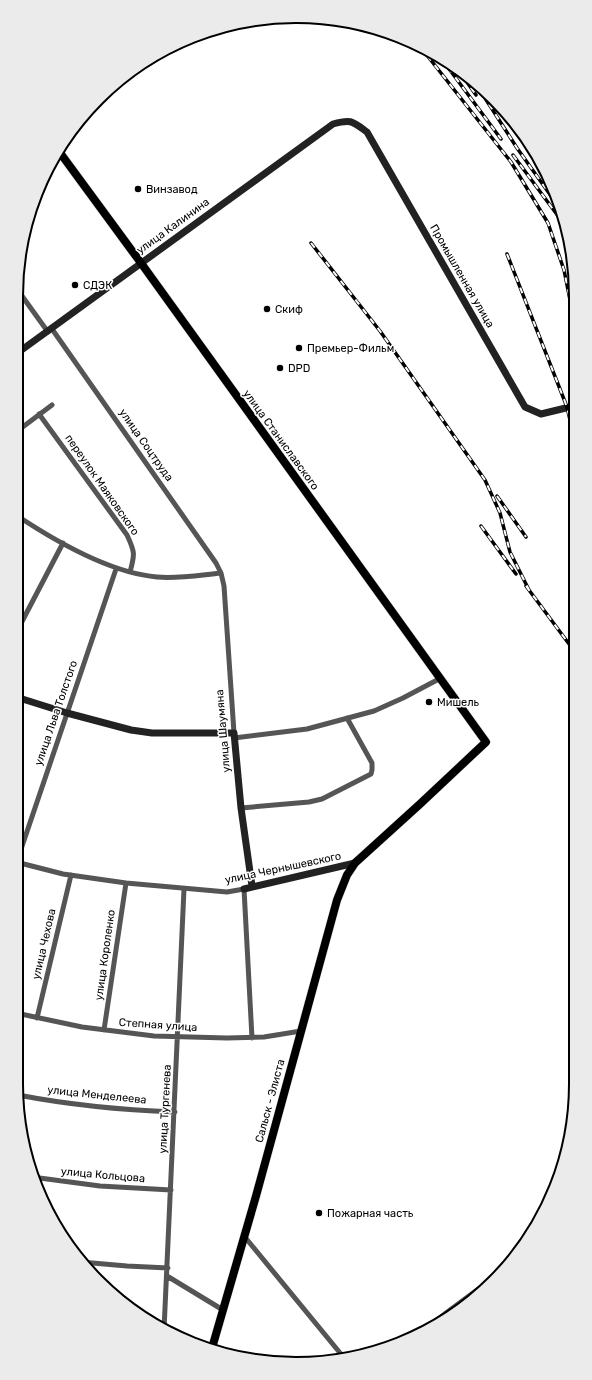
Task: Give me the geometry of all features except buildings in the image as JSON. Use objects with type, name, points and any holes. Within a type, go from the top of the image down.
[{"type":"main road","name":"улица Калинина","points":[[23,349],[333,124],[346,120]]},
{"type":"main road","name":"Промышленная улица","points":[[346,120],[355,123],[367,132],[525,407],[540,414],[569,407]]},
{"type":"main road","name":"улица Станиславского","points":[[62,156],[486,742]]},
{"type":"main road","points":[[23,699],[67,713],[131,730],[152,733],[234,736]]},
{"type":"main road","name":"улица Шаумяна","points":[[234,736],[241,808],[252,886]]},
{"type":"main road","name":"улица Чернышевского","points":[[244,889],[355,863],[486,742]]},
{"type":"main road","name":"Сальск - Элиста","points":[[213,1344],[337,900],[347,875],[355,863]]},
{"type":"street","name":"улица Соцтруда","points":[[23,296],[50,330],[216,563],[221,573]]},
{"type":"street","points":[[23,427],[52,405]]},
{"type":"street","name":"переулок Маяковского","points":[[39,414],[127,535],[134,550],[134,559],[130,572]]},
{"type":"street","points":[[23,519],[63,543],[116,569],[157,577],[221,573]]},
{"type":"street","points":[[23,620],[63,543]]},
{"type":"street","name":"улица Льва Толстого","points":[[23,842],[116,569]]},
{"type":"street","name":"улица Шаумяна","points":[[221,573],[224,586],[234,736]]},
{"type":"street","points":[[234,736],[307,728],[374,711],[439,679]]},
{"type":"street","points":[[241,808],[309,802],[322,799],[371,774],[372,763],[347,718]]},
{"type":"street","name":"улица Чернышевского","points":[[23,865],[71,875],[126,883],[227,892],[244,889]]},
{"type":"street","name":"улица Чехова","points":[[37,1018],[71,875]]},
{"type":"street","name":"улица Короленко","points":[[104,1030],[126,883]]},
{"type":"street","name":"улица Тургенева","points":[[164,1323],[184,889]]},
{"type":"street","points":[[244,889],[252,1038]]},
{"type":"street","name":"Степная улица","points":[[23,1015],[104,1030],[178,1037],[252,1038],[300,1031]]},
{"type":"street","name":"улица Менделеева","points":[[24,1096],[79,1105],[175,1112]]},
{"type":"street","name":"улица Кольцова","points":[[40,1178],[100,1186],[171,1190]]},
{"type":"street","points":[[244,1236],[340,1354]]},
{"type":"street","points":[[90,1263],[168,1268]]},
{"type":"street","points":[[167,1276],[223,1310]]},
{"type":"railway","points":[[430,59],[511,162],[548,223],[564,270],[569,295]]},
{"type":"railway","points":[[450,71],[501,139]]},
{"type":"railway","points":[[469,85],[476,95]]},
{"type":"railway","points":[[487,101],[517,148],[548,191]]},
{"type":"railway","points":[[513,155],[557,214]]},
{"type":"railway","points":[[311,243],[380,331],[485,480],[500,513],[510,552],[529,590]]},
{"type":"railway","points":[[507,254],[567,407],[569,416]]},
{"type":"railway","points":[[497,496],[526,537]]},
{"type":"railway","points":[[481,526],[516,574]]},
{"type":"railway","points":[[526,586],[569,644]]},
{"type":"place","name":"Винзавод","points":[[138,189]]},
{"type":"place","name":"СДЭК","points":[[75,285]]},
{"type":"place","name":"Скиф","points":[[267,309]]},
{"type":"place","name":"Премьер-Фильм","points":[[299,348]]},
{"type":"place","name":"DPD","points":[[280,368]]},
{"type":"place","name":"Мишель","points":[[429,702]]},
{"type":"place","name":"Пожарная часть","points":[[319,1213]]}]
